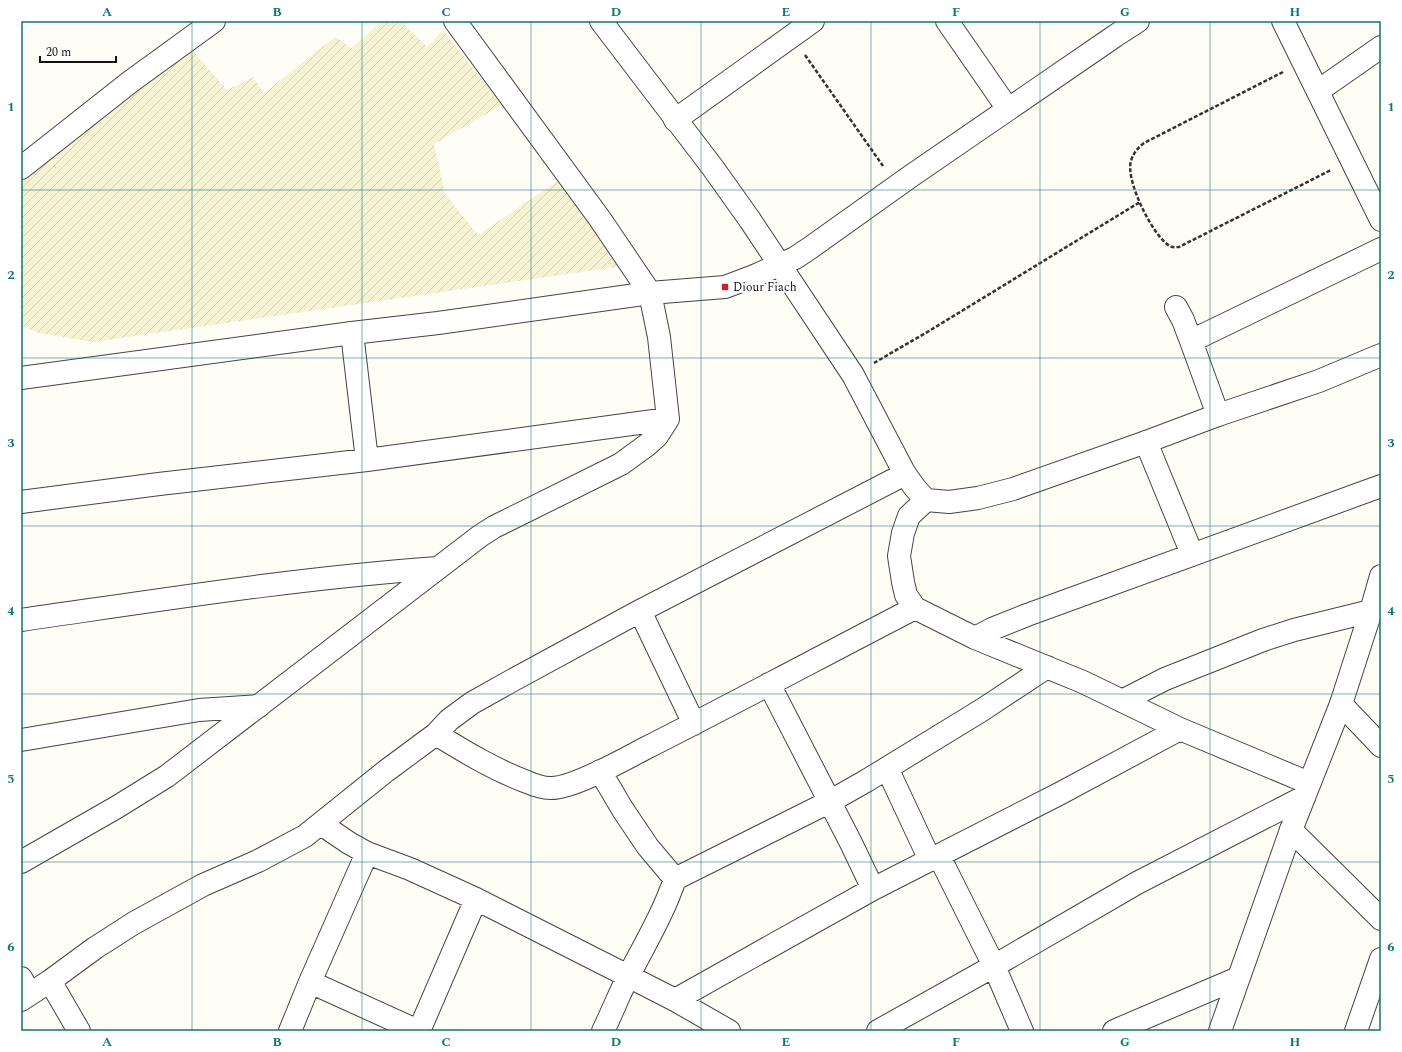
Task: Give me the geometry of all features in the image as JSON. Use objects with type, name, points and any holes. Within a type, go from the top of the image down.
[{"type":"street","points":[[21,168],[130,82],[214,21]]},
{"type":"street","points":[[21,862],[117,807],[167,776],[480,536],[494,527],[621,464],[647,446],[657,436],[668,419],[659,337],[650,293],[600,219],[455,21]]},
{"type":"street","points":[[600,21],[676,120],[750,220],[780,264],[853,375],[905,474],[926,500],[949,502],[978,498],[1013,488],[1146,442],[1218,415],[1319,382],[1381,355]]},
{"type":"street","points":[[676,120],[812,21]]},
{"type":"street","points":[[947,21],[1008,109]]},
{"type":"street","points":[[21,378],[352,333],[438,323],[650,293],[725,287],[795,258],[1008,109],[1138,21]]},
{"type":"street","points":[[1283,21],[1381,220]]},
{"type":"street","points":[[1318,91],[1381,47]]},
{"type":"street","points":[[1191,340],[1381,248]]},
{"type":"street","points":[[1176,308],[1183,320],[1191,340],[1218,415]]},
{"type":"street","points":[[352,333],[367,460]]},
{"type":"street","points":[[21,502],[159,484],[367,460],[668,419]]},
{"type":"street","points":[[1146,442],[1192,554]]},
{"type":"street","points":[[24,991],[50,981],[95,948],[134,923],[203,885],[258,861],[291,844],[321,824],[386,771],[436,734],[449,720],[472,703],[640,611],[905,474]]},
{"type":"street","points":[[975,638],[992,629],[1027,615],[1381,486]]},
{"type":"street","points":[[926,500],[908,516],[899,556],[906,595],[915,608],[975,638],[1083,682],[1307,790]]},
{"type":"street","points":[[21,620],[252,586],[348,575],[438,568]]},
{"type":"street","points":[[1220,1031],[1291,830],[1341,704],[1381,576]]},
{"type":"street","points":[[436,734],[468,754],[515,778],[537,786],[550,788],[565,787],[694,724],[915,608]]},
{"type":"street","points":[[640,611],[694,724]]},
{"type":"street","points":[[1122,701],[1165,678],[1263,640],[1294,630],[1371,611]]},
{"type":"street","points":[[603,1031],[628,976],[667,902],[675,878],[829,802],[982,710],[1047,667]]},
{"type":"street","points":[[769,684],[873,889]]},
{"type":"street","points":[[1341,704],[1381,746]]},
{"type":"street","points":[[21,740],[199,710],[259,706]]},
{"type":"street","points":[[675,1000],[873,889],[1059,794],[1180,729]]},
{"type":"street","points":[[887,768],[994,966],[1022,1031]]},
{"type":"street","points":[[600,771],[623,810],[648,847],[675,878]]},
{"type":"street","points":[[878,1031],[1137,883],[1307,790]]},
{"type":"street","points":[[321,824],[367,853],[410,869],[476,900],[675,1000],[729,1031]]},
{"type":"street","points":[[1291,830],[1381,919]]},
{"type":"street","points":[[290,1031],[367,853]]},
{"type":"street","points":[[310,982],[418,1031],[476,900]]},
{"type":"street","points":[[1356,1031],[1381,959]]},
{"type":"street","points":[[1114,1031],[1238,978]]},
{"type":"street","points":[[50,981],[79,1031]]},
{"type":"path","points":[[792,36],[874,152],[896,187]]},
{"type":"path","points":[[1304,61],[1144,143],[1135,151],[1130,167],[1132,181],[1140,202],[1163,241],[1172,247],[1179,247],[1351,160]]},
{"type":"path","points":[[853,375],[929,332],[1140,202]]},
{"type":"shaded area","points":[[382,21],[401,21],[427,47],[443,30],[502,105],[434,144],[445,194],[478,235],[559,180],[624,266],[93,342],[39,333],[21,326],[21,180],[192,50],[227,90],[253,77],[264,93],[335,37],[352,48]]},
{"type":"place","name":"Diour Fiach","points":[[725,287]]}]
